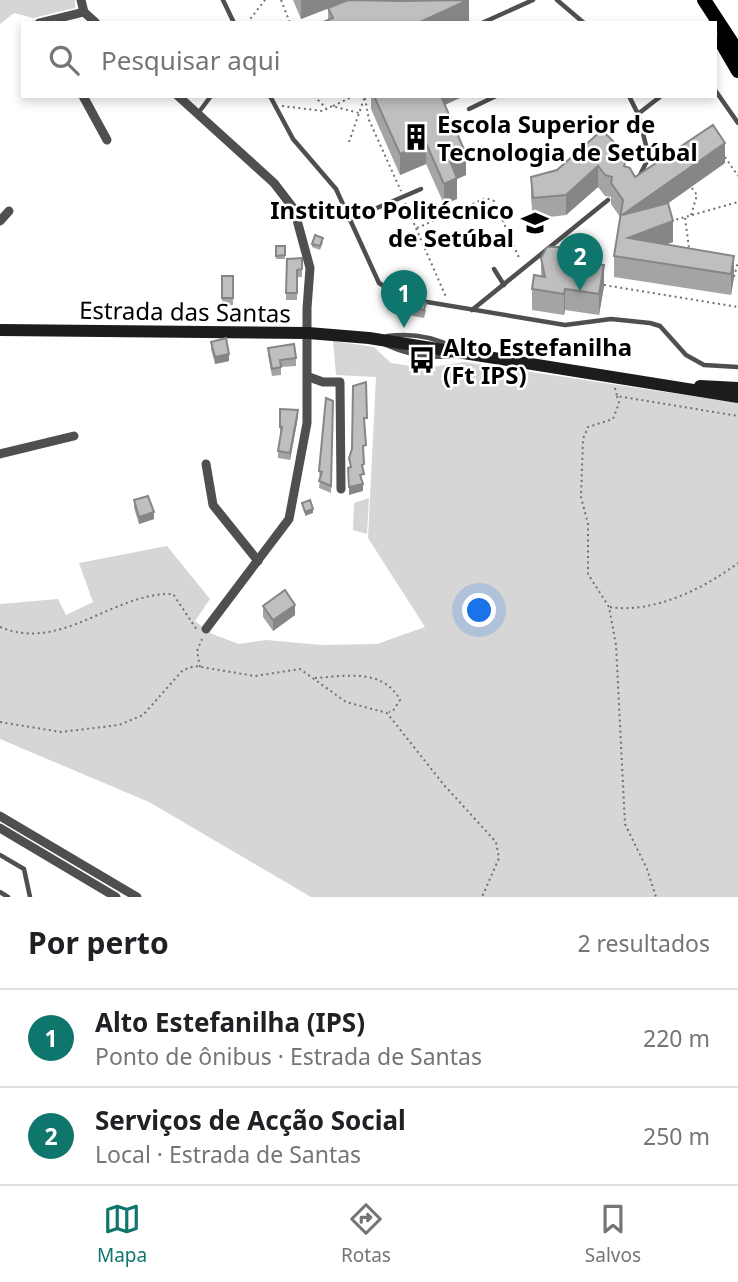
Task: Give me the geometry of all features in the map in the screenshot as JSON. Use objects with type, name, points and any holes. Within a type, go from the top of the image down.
[{"type":"main road","points":[[695,0],[706,12]]},
{"type":"main road","points":[[717,24],[738,46]]},
{"type":"main road","points":[[717,26],[738,52]]},
{"type":"main road","points":[[717,35],[738,69]]},
{"type":"main road","name":"Estrada das Santas","points":[[0,330],[308,333],[369,338],[646,382]]},
{"type":"main road","points":[[646,382],[738,388]]},
{"type":"main road","points":[[646,382],[738,397]]},
{"type":"street","points":[[81,0],[84,12],[94,21]]},
{"type":"street","points":[[47,21],[84,12]]},
{"type":"street","points":[[84,98],[107,140]]},
{"type":"street","points":[[180,98],[274,183],[294,209],[310,268],[307,423],[289,519],[206,629]]},
{"type":"street","points":[[0,221],[9,211]]},
{"type":"street","points":[[309,377],[340,382],[341,489]]},
{"type":"street","points":[[0,454],[74,436]]},
{"type":"street","points":[[206,464],[213,505],[258,561]]},
{"type":"street","points":[[0,816],[137,897]]},
{"type":"street","points":[[0,828],[116,897]]},
{"type":"lane","points":[[223,0],[233,21]]},
{"type":"lane","points":[[486,21],[533,0]]},
{"type":"lane","points":[[557,0],[582,21]]},
{"type":"lane","points":[[717,93],[738,123]]},
{"type":"lane","points":[[198,112],[209,98]]},
{"type":"lane","points":[[271,98],[293,139],[336,189],[379,283],[403,298],[569,326],[611,319],[650,323],[660,327],[686,355],[704,365],[738,367]]},
{"type":"lane","points":[[469,109],[492,98]]},
{"type":"lane","points":[[630,98],[638,114],[649,157],[641,174],[635,179]]},
{"type":"lane","points":[[638,114],[658,98]]},
{"type":"lane","points":[[349,220],[421,188]]},
{"type":"lane","points":[[471,311],[608,200]]},
{"type":"lane","points":[[495,269],[504,285]]},
{"type":"lane","points":[[0,855],[24,869],[30,897]]},
{"type":"lane","points":[[0,892],[8,897]]},
{"type":"path","points":[[249,21],[265,0]]},
{"type":"path","points":[[281,0],[289,21]]},
{"type":"path","points":[[316,98],[327,109]]},
{"type":"path","points":[[274,105],[323,111],[350,98]]},
{"type":"path","points":[[349,142],[365,98]]},
{"type":"path","points":[[365,98],[369,120],[450,306]]},
{"type":"path","points":[[332,106],[359,114]]},
{"type":"path","points":[[644,140],[649,138],[668,163]]},
{"type":"path","points":[[722,153],[738,176]]},
{"type":"path","points":[[690,216],[697,195],[691,187]]},
{"type":"path","points":[[416,228],[486,198],[495,201],[524,269]]},
{"type":"path","points":[[662,224],[738,202]]},
{"type":"path","points":[[685,217],[690,254]]},
{"type":"path","points":[[563,263],[567,264],[570,251],[572,238],[568,233]]},
{"type":"path","points":[[734,277],[738,261]]},
{"type":"path","points":[[594,284],[738,307]]},
{"type":"path","points":[[613,377],[619,402],[613,419],[588,428],[583,439],[581,497],[588,524],[588,573],[610,607],[616,645],[625,824],[647,869],[656,897]]},
{"type":"path","points":[[617,397],[738,416]]},
{"type":"path","points":[[610,607],[632,610],[679,597],[738,563]]},
{"type":"path","points":[[0,627],[18,635],[43,634],[84,623],[155,593],[173,594],[195,630],[206,629],[197,652],[200,667]]},
{"type":"path","points":[[0,722],[61,732],[119,725],[143,715],[183,670],[200,667],[255,676],[300,668],[313,678],[346,702],[387,713],[393,711],[400,700],[393,686],[376,678],[313,678]]},
{"type":"path","points":[[387,713],[444,785],[496,842],[499,858],[482,897]]},
{"type":"shaded area","points":[[0,0],[75,0],[75,8],[33,18],[14,13],[0,24]]},
{"type":"shaded area","points":[[333,341],[374,347],[391,363],[425,368],[464,362],[738,403],[738,897],[311,897],[149,802],[0,739],[0,604],[58,599],[66,615],[93,602],[79,563],[167,546],[210,599],[195,621],[212,634],[239,644],[266,640],[322,645],[377,644],[425,627],[368,538],[376,377],[336,375]]},
{"type":"shaded area","points":[[369,498],[367,534],[353,530],[354,503]]},
{"type":"building","points":[[348,0],[468,0],[422,21],[326,21],[333,18],[328,8]]},
{"type":"building","name":"Escola Superior de Tecnologia de Setúbal","points":[[375,98],[442,98],[466,154],[450,161],[457,178],[444,184],[426,143],[400,154]]},
{"type":"building","points":[[713,125],[725,143],[622,215],[668,203],[673,221],[628,238],[734,256],[731,274],[614,256],[623,200],[611,183],[612,177],[605,175],[598,166],[566,195],[533,198],[531,177],[557,170],[602,130],[620,148],[626,159],[624,166],[630,168],[635,177]]},
{"type":"building","points":[[315,235],[323,238],[320,246],[312,244]]},
{"type":"building","points":[[276,246],[285,246],[285,255],[276,256]]},
{"type":"building","points":[[547,247],[559,247],[567,259],[604,265],[599,294],[565,289],[564,294],[532,289],[534,275],[545,277],[541,258]]},
{"type":"building","points":[[302,258],[302,269],[297,270],[297,293],[286,293],[287,259]]},
{"type":"building","points":[[222,276],[233,276],[233,298],[222,298]]},
{"type":"building","points":[[400,298],[426,303],[424,310],[398,306]]},
{"type":"building","points":[[226,338],[229,354],[215,357],[211,342]]},
{"type":"building","points":[[294,344],[296,358],[280,360],[281,367],[272,369],[268,348]]},
{"type":"building","points":[[366,382],[366,445],[363,446],[364,474],[360,475],[363,484],[349,487],[353,386]]},
{"type":"building","points":[[326,398],[333,401],[331,486],[319,481],[322,472],[319,471]]},
{"type":"building","points":[[280,409],[298,410],[290,453],[278,451],[282,427]]},
{"type":"building","points":[[148,496],[154,512],[139,517],[134,500]]},
{"type":"building","points":[[310,500],[313,509],[305,512],[302,503]]},
{"type":"building","points":[[285,590],[295,605],[273,620],[263,606]]},
{"type":"place","name":"Escola Superior de Tecnologia de Setúbal","points":[[416,137]]},
{"type":"place","name":"Instituto Politécnico de Setúbal","points":[[535,223]]},
{"type":"place","name":"Serviços de Acção Social","points":[[580,291]]},
{"type":"place","name":"Alto Estefanilha (IPS)","points":[[404,328]]},
{"type":"place","name":"Alto Estefanilha (Ft IPS)","points":[[422,360]]}]
